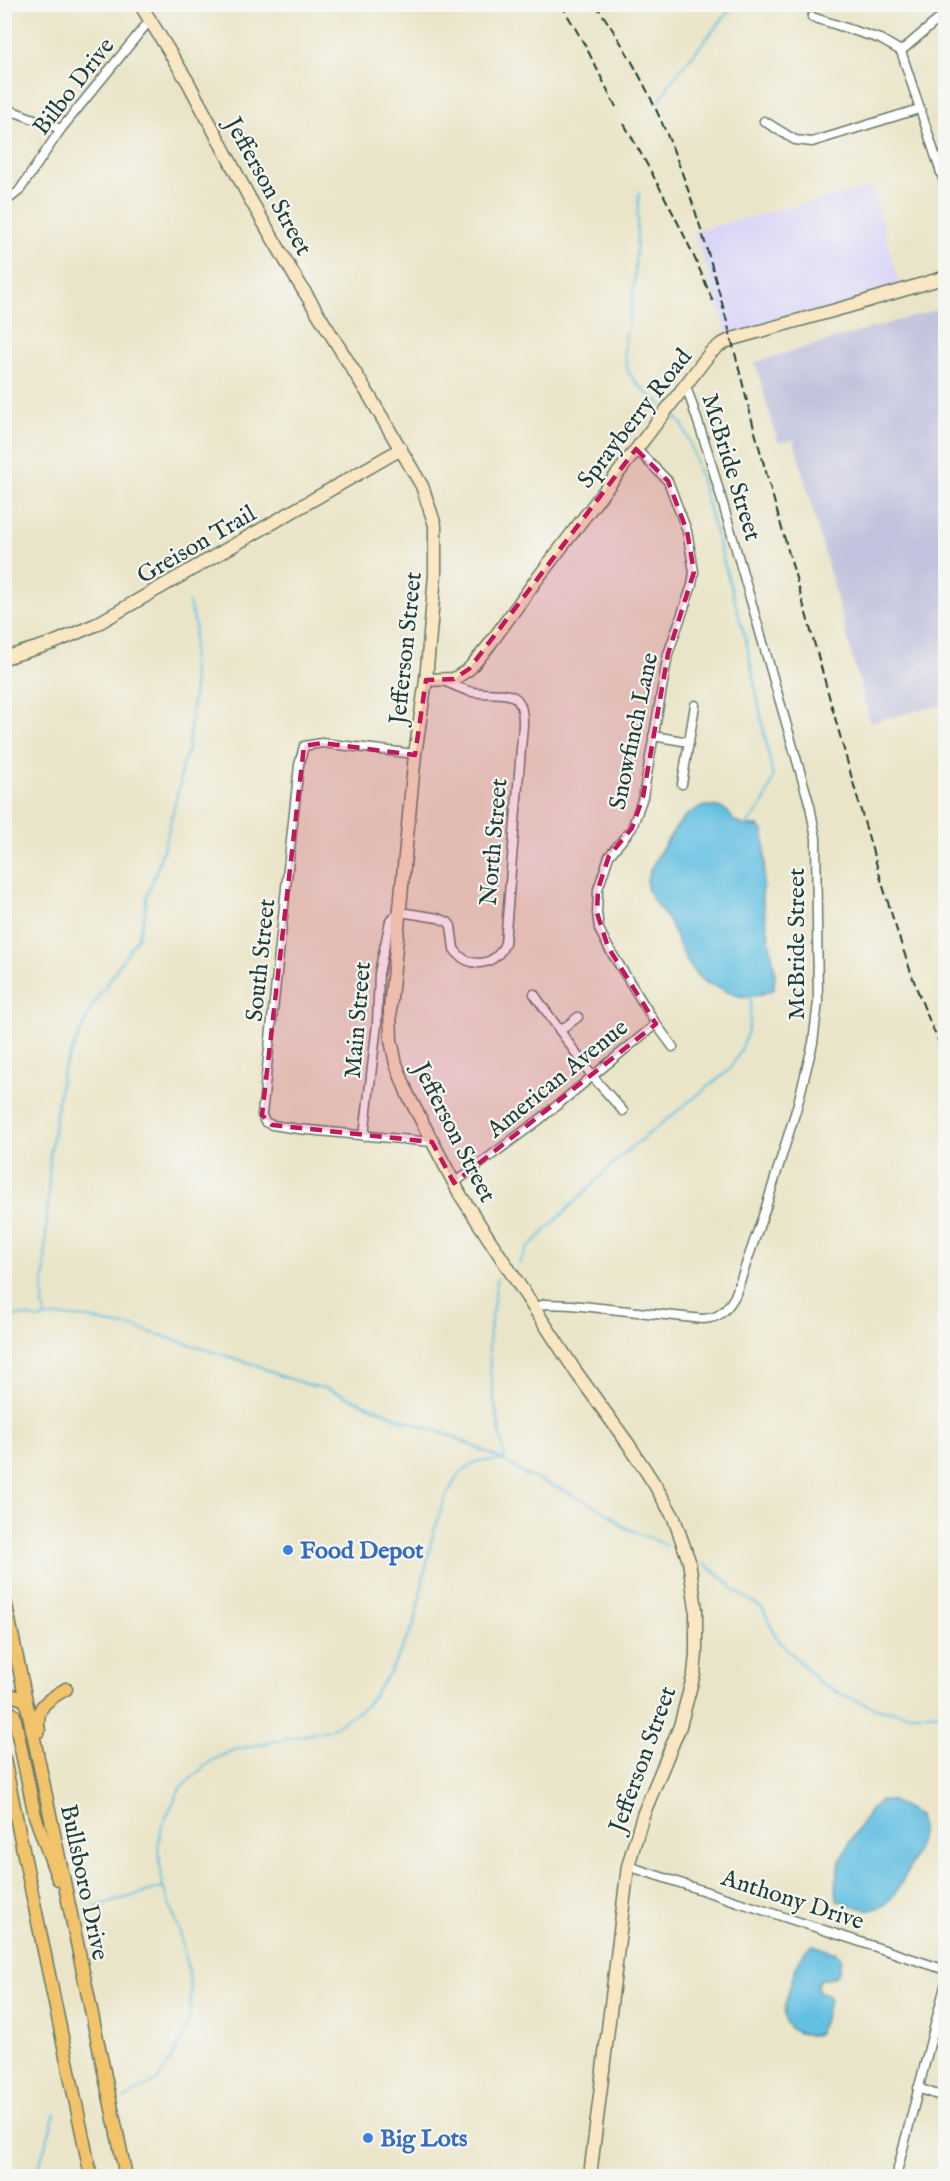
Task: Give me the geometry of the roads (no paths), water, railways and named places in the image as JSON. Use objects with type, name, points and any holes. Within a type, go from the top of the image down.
[{"type":"main road","name":"Bullsboro Drive","points":[[4,1596],[126,2176]]},
{"type":"main road","points":[[4,1683],[7,1695],[24,1699]]},
{"type":"main road","points":[[41,1777],[42,1750],[36,1720],[46,1703],[66,1689]]},
{"type":"main road","points":[[4,1705],[14,1716],[35,1816],[51,1865],[68,1900]]},
{"type":"main road","points":[[4,1759],[91,2176]]},
{"type":"main road","points":[[84,2144],[97,2176]]},
{"type":"street","name":"Jefferson Street","points":[[140,4],[197,98],[250,199],[294,275],[422,486],[435,525],[435,575],[426,680],[416,754],[390,1009],[391,1040],[396,1064],[408,1095],[454,1184],[492,1247],[655,1485],[674,1518],[689,1561],[696,1609],[694,1674],[680,1726],[643,1815],[628,1866],[590,2176]]},
{"type":"street","points":[[900,51],[945,13]]},
{"type":"street","points":[[812,17],[880,39],[900,51],[942,163],[945,188]]},
{"type":"street","name":"Bilbo Drive","points":[[4,203],[19,191],[61,129],[150,20]]},
{"type":"street","points":[[4,108],[61,129]]},
{"type":"street","points":[[764,121],[795,140],[812,142],[920,109]]},
{"type":"street","name":"Sprayberry Road","points":[[426,680],[443,681],[457,678],[469,669],[710,353],[732,339],[945,277]]},
{"type":"street","name":"McBride Street","points":[[533,1308],[545,1304],[572,1305],[703,1318],[717,1318],[728,1308],[735,1296],[766,1207],[797,1107],[813,1043],[818,1002],[816,838],[810,806],[711,464],[686,386]]},
{"type":"street","name":"Greison Trail","points":[[4,658],[53,643],[95,625],[401,449]]},
{"type":"street","name":"Snowfinch Lane","points":[[636,449],[668,481],[687,531],[694,572],[692,585],[668,654],[643,797],[632,828],[609,856],[598,890],[597,913],[599,929],[608,947],[673,1047]]},
{"type":"street","name":"North Street","points":[[400,912],[438,918],[448,922],[453,932],[454,949],[465,959],[474,962],[486,963],[495,958],[502,951],[505,943],[523,725],[521,703],[510,695],[471,692],[443,681]]},
{"type":"street","points":[[682,784],[695,705]]},
{"type":"street","points":[[653,736],[689,742]]},
{"type":"street","name":"South Street","points":[[416,754],[322,744],[304,747],[299,765],[262,1115],[265,1122],[272,1125],[432,1142]]},
{"type":"street","name":"Main Street","points":[[364,1136],[377,1024],[379,973],[390,921],[400,912]]},
{"type":"street","points":[[534,994],[592,1076],[623,1111]]},
{"type":"street","points":[[560,1031],[578,1017]]},
{"type":"street","name":"American Avenue","points":[[454,1184],[539,1120],[656,1024]]},
{"type":"street","points":[[4,1705],[24,1699]]},
{"type":"street","name":"Anthony Drive","points":[[628,1866],[945,1970]]},
{"type":"street","points":[[897,2176],[945,1982]]},
{"type":"street","points":[[918,2088],[945,2098]]},
{"type":"water","points":[[705,806],[719,807],[727,811],[734,821],[746,826],[758,826],[764,832],[765,861],[762,897],[775,972],[774,989],[761,994],[735,995],[707,983],[698,976],[687,962],[667,919],[648,890],[649,874],[667,840],[684,818]]},
{"type":"water","points":[[880,1801],[892,1801],[919,1815],[921,1833],[916,1852],[899,1887],[885,1904],[878,1908],[868,1909],[837,1900],[838,1869],[849,1844],[869,1812]]},
{"type":"water","points":[[813,1945],[836,1953],[840,1957],[840,1963],[839,1971],[834,1977],[820,1979],[817,1984],[818,1991],[827,1994],[830,2000],[819,2031],[816,2034],[807,2035],[790,2028],[784,2016],[788,1992],[798,1962]]},
{"type":"waterway","points":[[659,102],[672,80],[735,4]]},
{"type":"waterway","points":[[639,192],[635,276],[624,352],[627,368],[633,379],[662,405]]},
{"type":"waterway","points":[[671,412],[682,424],[690,442],[746,641],[773,777],[763,804],[746,826]]},
{"type":"waterway","points":[[45,1317],[43,1303],[50,1155],[62,1073],[93,1005],[138,937],[145,913],[146,898],[167,836],[180,783],[181,769],[188,750],[194,688],[192,663],[195,624],[189,603]]},
{"type":"waterway","points":[[519,1263],[528,1248],[623,1154],[728,1071],[739,1054],[749,1027],[750,997]]},
{"type":"waterway","points":[[497,1278],[490,1330],[489,1361],[505,1461]]},
{"type":"waterway","points":[[4,1318],[21,1315],[38,1319],[56,1316],[90,1318],[105,1323],[134,1327],[256,1365],[309,1385],[329,1389],[401,1419],[454,1437],[505,1461],[524,1474],[595,1506],[612,1516],[622,1526],[666,1545]]},
{"type":"waterway","points":[[124,2099],[158,2080],[179,2046],[190,2017],[191,1987],[180,1932],[163,1887],[158,1847],[162,1826],[180,1788],[211,1761],[233,1750],[329,1730],[366,1706],[390,1672],[414,1625],[432,1538],[444,1500],[458,1475],[478,1461],[505,1461]]},
{"type":"waterway","points":[[703,1563],[726,1580],[734,1590],[763,1609],[776,1637],[819,1682],[875,1708],[906,1714],[934,1714],[946,1711]]},
{"type":"waterway","points":[[95,1907],[163,1887]]},
{"type":"waterway","points":[[36,2176],[55,2113]]},
{"type":"railway","points":[[561,4],[586,47],[618,111]]},
{"type":"railway","points":[[595,4],[626,52],[653,103],[676,156],[695,210],[712,265],[764,466],[881,879],[902,947],[946,1059]]},
{"type":"railway","points":[[624,124],[673,213],[714,305]]},
{"type":"place","name":"Food Depot","points":[[288,1550]]},
{"type":"place","name":"Big Lots","points":[[368,2138]]}]
